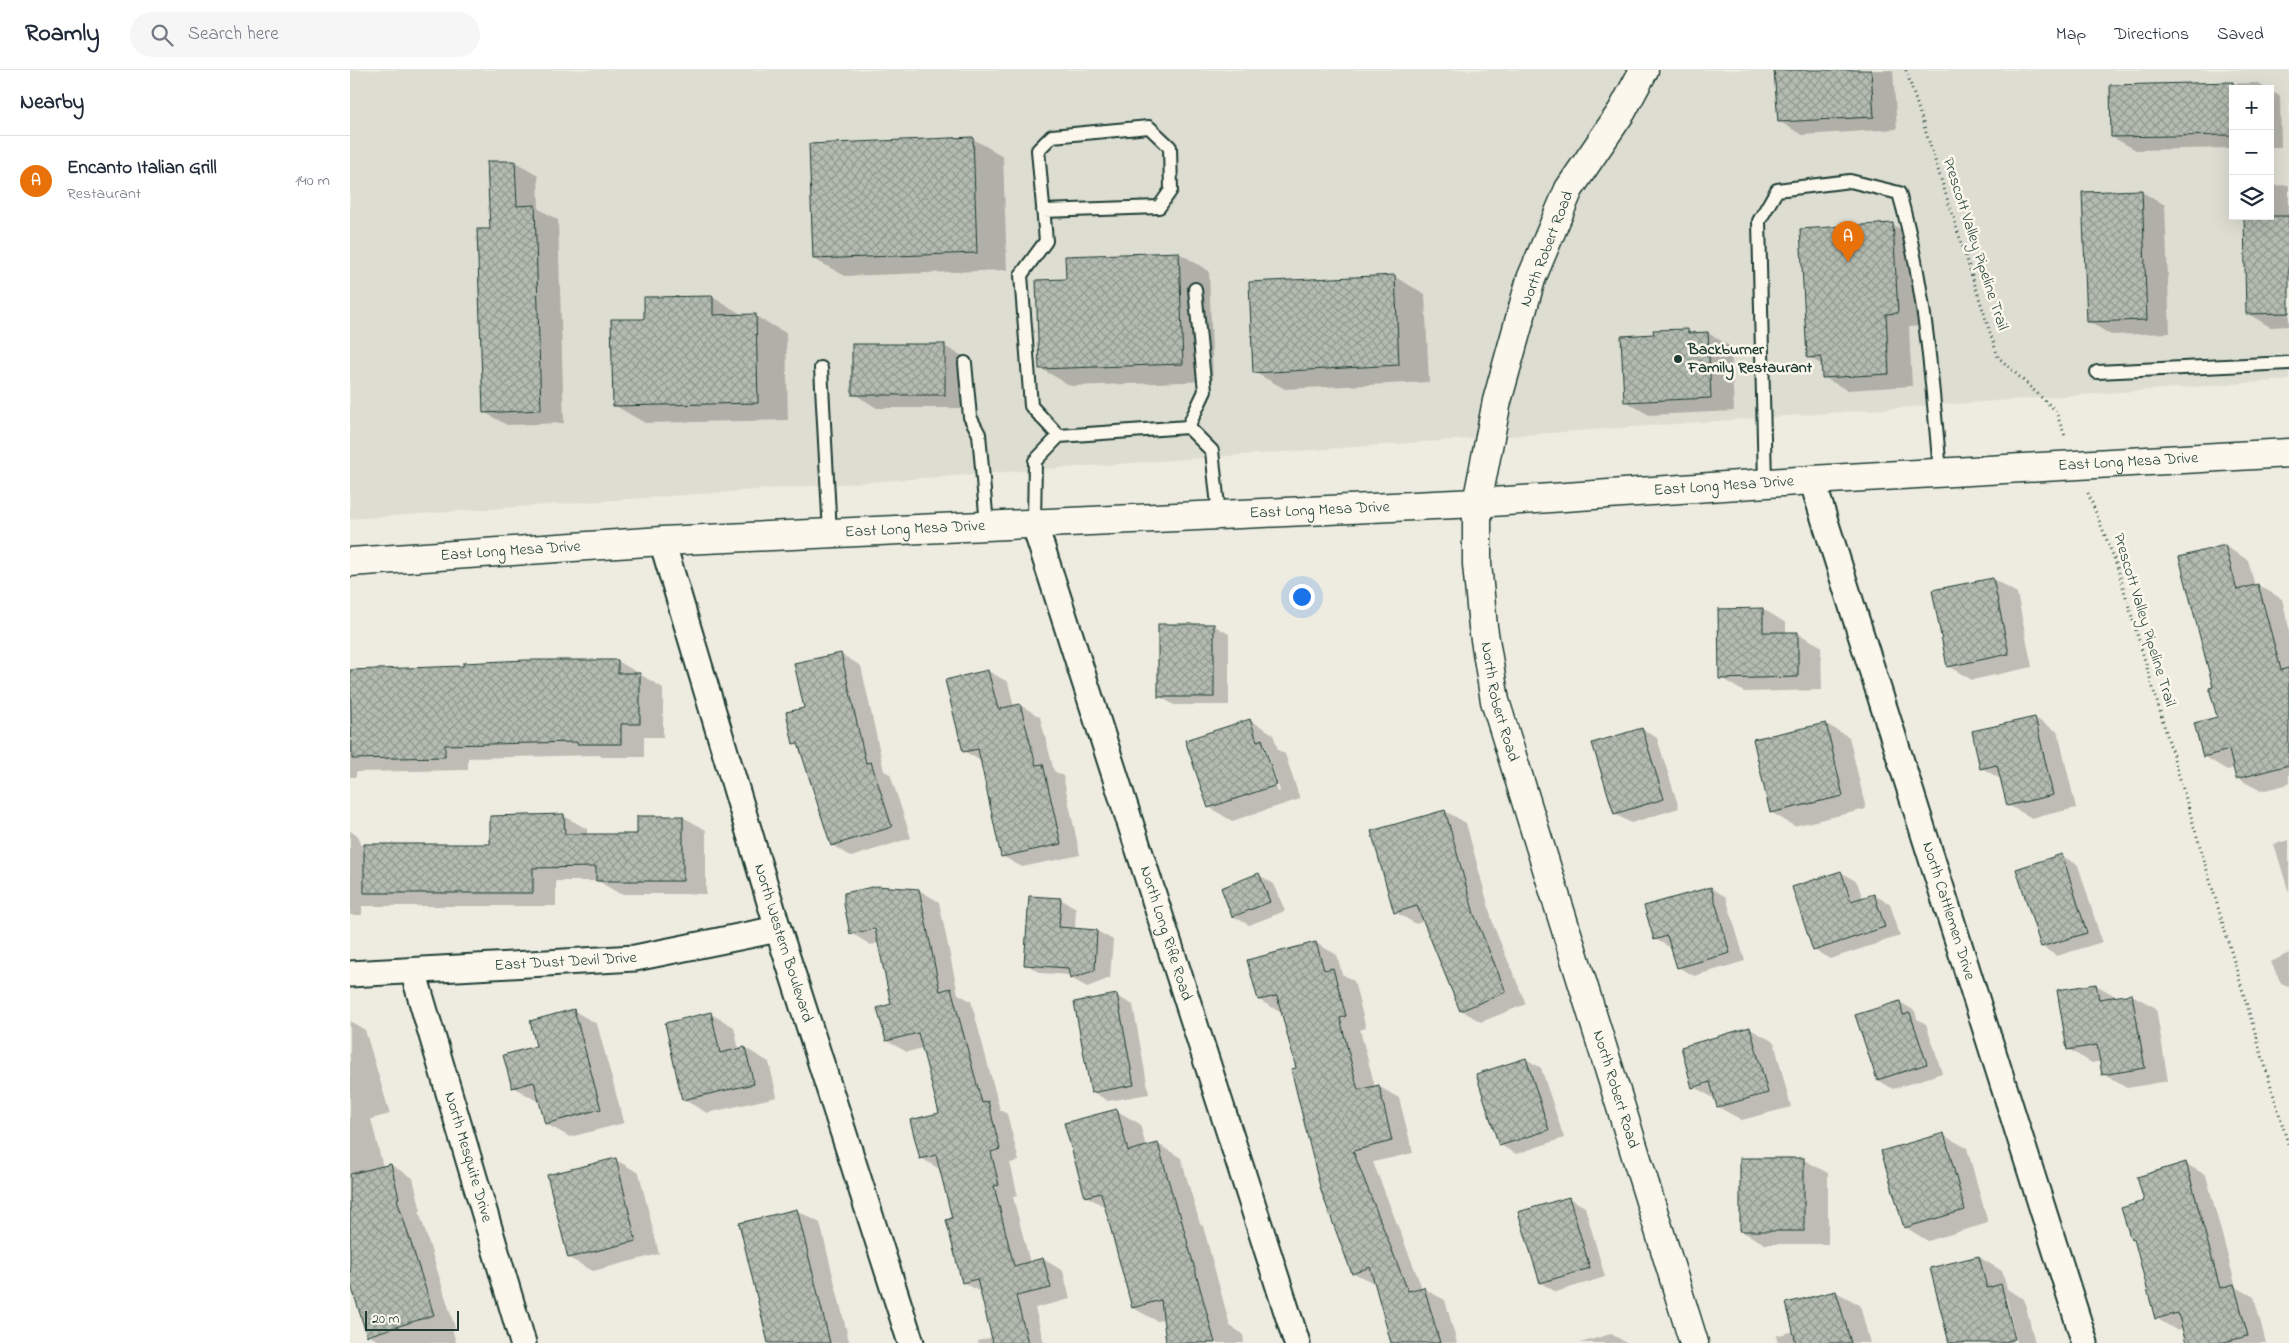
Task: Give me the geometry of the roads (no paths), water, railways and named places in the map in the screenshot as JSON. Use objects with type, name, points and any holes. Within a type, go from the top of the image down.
[{"type":"street","name":"North Robert Road","points":[[1644,70],[1622,111],[1569,189],[1532,278],[1497,401],[1477,503],[1476,564],[1482,627],[1494,701],[1694,1343]]},
{"type":"street","name":"East Long Mesa Drive","points":[[350,562],[662,541],[1477,503],[1940,472],[2077,465],[2287,459]]},
{"type":"street","name":"North Cattlemen Drive","points":[[1812,480],[2085,1343]]},
{"type":"street","name":"North Long Rifle Road","points":[[1034,523],[1297,1343]]},
{"type":"street","name":"North Western Boulevard","points":[[662,541],[778,929],[911,1343]]},
{"type":"street","name":"East Dust Devil Drive","points":[[350,974],[635,958],[778,929]]},
{"type":"street","name":"North Mesquite Drive","points":[[413,971],[523,1343]]},
{"type":"lane","points":[[1043,210],[1159,207],[1171,190],[1170,147],[1149,127],[1052,136],[1038,150],[1043,210],[1046,241],[1021,275],[1031,406],[1059,436]]},
{"type":"lane","points":[[1765,483],[1759,221],[1777,190],[1850,181],[1899,193],[1913,242],[1933,386],[1940,472]]},
{"type":"lane","points":[[1188,426],[1205,391],[1195,289]]},
{"type":"lane","points":[[965,363],[970,417],[979,434],[987,525]]},
{"type":"lane","points":[[2097,372],[2289,363]]},
{"type":"lane","points":[[821,368],[830,533]]},
{"type":"lane","points":[[1034,523],[1035,461],[1059,436],[1188,426]]},
{"type":"lane","points":[[1188,426],[1212,452],[1219,515]]},
{"type":"place","name":"Encanto Italian Grill","points":[[1848,262]]},
{"type":"place","name":"Backburner Family Restaurant","points":[[1678,359]]}]
